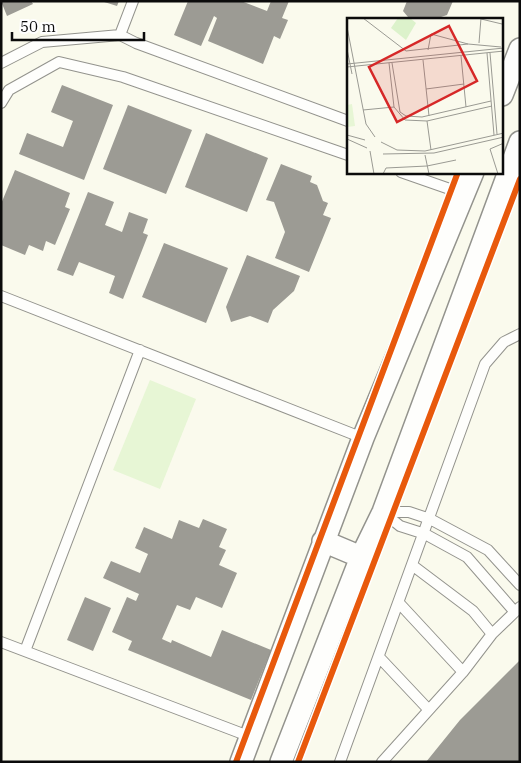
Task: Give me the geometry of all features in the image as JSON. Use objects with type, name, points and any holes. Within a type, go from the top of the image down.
[{"type":"street","points":[[504,90],[520,49]]},
{"type":"street","points":[[281,762],[362,557],[383,512],[520,142]]},
{"type":"street","points":[[241,762],[362,438],[471,174]]},
{"type":"street","points":[[324,541],[362,557]]},
{"type":"lane","points":[[120,35],[133,1]]},
{"type":"lane","points":[[1,63],[42,42],[120,35],[136,43],[347,121]]},
{"type":"lane","points":[[1,103],[9,90],[59,62],[123,77],[347,155]]},
{"type":"lane","points":[[407,174],[464,194]]},
{"type":"lane","points":[[1,296],[362,438]]},
{"type":"lane","points":[[340,762],[425,534],[485,364],[504,342],[520,334]]},
{"type":"lane","points":[[25,651],[140,350]]},
{"type":"lane","points":[[383,512],[409,512],[430,519],[488,550],[520,585]]},
{"type":"lane","points":[[382,762],[463,672],[492,634],[517,609],[467,557],[425,534],[400,526],[383,512]]},
{"type":"lane","points":[[412,565],[473,611],[492,634]]},
{"type":"lane","points":[[399,603],[463,672]]},
{"type":"lane","points":[[1,642],[250,736]]},
{"type":"lane","points":[[379,657],[428,709]]},
{"type":"green space","points":[[150,380],[196,399],[160,489],[113,470]]},
{"type":"building","points":[[1,1],[31,1],[33,4],[7,16]]},
{"type":"building","points":[[101,1],[119,1],[117,6]]},
{"type":"building","points":[[188,1],[241,1],[267,11],[271,1],[289,1],[282,18],[288,20],[280,39],[274,36],[263,64],[208,41],[217,18],[214,16],[201,46],[174,35]]},
{"type":"building","points":[[407,1],[453,1],[447,15],[438,18],[408,17],[403,11]]},
{"type":"building","points":[[62,85],[113,105],[84,180],[19,154],[27,133],[63,147],[73,121],[51,112]]},
{"type":"building","points":[[128,105],[192,130],[166,194],[103,169]]},
{"type":"building","points":[[206,133],[268,158],[247,212],[185,187]]},
{"type":"building","points":[[281,164],[312,176],[310,182],[317,185],[323,201],[328,203],[323,215],[331,218],[309,272],[275,258],[285,232],[274,202],[266,200]]},
{"type":"building","points":[[15,170],[70,193],[65,207],[70,209],[55,245],[46,241],[43,251],[29,245],[25,255],[1,245],[1,204]]},
{"type":"building","points":[[88,192],[114,202],[105,225],[122,232],[129,212],[148,219],[143,233],[148,235],[123,299],[109,293],[115,276],[79,262],[73,276],[57,270]]},
{"type":"building","points":[[164,243],[228,268],[206,323],[142,297]]},
{"type":"building","points":[[247,255],[300,276],[294,291],[273,310],[268,323],[250,316],[231,322],[226,307]]},
{"type":"building","points":[[203,519],[227,529],[219,547],[226,550],[219,565],[237,573],[222,608],[196,597],[190,610],[177,605],[162,639],[171,643],[172,640],[211,657],[222,630],[271,650],[251,700],[128,650],[132,641],[112,632],[127,597],[136,601],[139,594],[103,578],[111,561],[140,573],[148,554],[135,548],[144,527],[172,539],[179,520],[199,528]]},
{"type":"building","points":[[85,597],[111,608],[93,651],[67,640]]},
{"type":"building","points":[[520,660],[520,762],[426,762],[460,720]]},
{"type":"cycle path","points":[[236,762],[457,174]]},
{"type":"cycle path","points":[[298,762],[520,179]]}]
